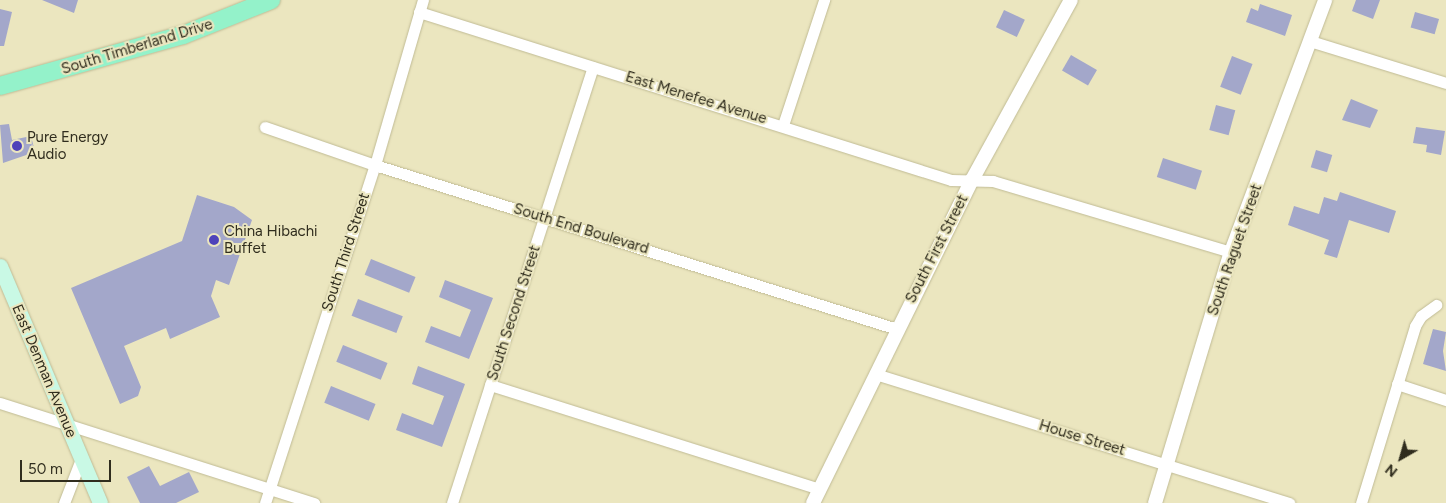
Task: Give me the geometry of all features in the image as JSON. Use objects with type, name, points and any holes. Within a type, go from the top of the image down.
[{"type":"main road","name":"South Timberland Drive","points":[[0,86],[183,35],[271,0]]},
{"type":"main road","name":"East Denman Avenue","points":[[0,266],[100,503]]},
{"type":"street","name":"South Third Street","points":[[265,503],[375,165],[423,0]]},
{"type":"street","points":[[783,125],[824,0]]},
{"type":"street","name":"South First Street","points":[[813,503],[818,489],[972,180],[1070,0]]},
{"type":"street","name":"South Raguet Street","points":[[1154,503],[1231,252],[1325,0]]},
{"type":"street","name":"East Menefee Avenue","points":[[420,12],[783,125],[951,180],[993,181],[1231,252]]},
{"type":"street","points":[[1310,41],[1446,83]]},
{"type":"street","name":"South Second Street","points":[[452,503],[593,67]]},
{"type":"street","name":"South End Boulevard","points":[[265,127],[375,165],[897,329]]},
{"type":"street","points":[[1361,503],[1415,326],[1421,316],[1436,305]]},
{"type":"street","name":"House Street","points":[[875,374],[1289,503]]},
{"type":"street","points":[[490,384],[818,489]]},
{"type":"street","points":[[1397,384],[1446,400]]},
{"type":"street","points":[[0,403],[314,503]]},
{"type":"street","points":[[64,503],[81,459]]},
{"type":"building","points":[[42,0],[78,0],[74,13]]},
{"type":"building","points":[[1356,0],[1380,0],[1373,19],[1352,11]]},
{"type":"building","points":[[1260,4],[1292,15],[1285,36],[1246,22],[1251,8],[1258,11]]},
{"type":"building","points":[[0,9],[12,12],[4,46],[0,46]]},
{"type":"building","points":[[1004,10],[1025,20],[1017,37],[996,27]]},
{"type":"building","points":[[1415,12],[1439,19],[1435,34],[1411,27]]},
{"type":"building","points":[[1071,55],[1097,70],[1088,86],[1062,71]]},
{"type":"building","points":[[1232,56],[1253,64],[1241,95],[1220,87]]},
{"type":"building","points":[[1351,99],[1378,110],[1370,128],[1342,120]]},
{"type":"building","points":[[1216,105],[1235,110],[1229,135],[1209,130]]},
{"type":"building","name":"Pure Energy Audio","points":[[9,124],[12,140],[31,136],[35,152],[3,163],[0,125]]},
{"type":"building","points":[[1416,127],[1445,131],[1441,155],[1426,152],[1427,145],[1413,143]]},
{"type":"building","points":[[1316,150],[1332,155],[1327,172],[1311,167]]},
{"type":"building","points":[[1163,158],[1202,171],[1196,190],[1157,177]]},
{"type":"building","points":[[1340,192],[1396,211],[1389,233],[1349,220],[1337,258],[1324,254],[1329,240],[1288,225],[1294,206],[1319,214],[1324,197],[1337,201]]},
{"type":"building","points":[[197,195],[234,207],[252,220],[229,285],[216,280],[211,296],[220,317],[170,339],[166,328],[124,346],[141,387],[138,396],[120,404],[71,288],[182,241]]},
{"type":"building","points":[[371,259],[416,277],[409,293],[365,275]]},
{"type":"building","points":[[445,280],[493,298],[469,359],[425,342],[431,326],[460,337],[471,310],[439,297]]},
{"type":"building","points":[[358,299],[403,316],[396,333],[352,316]]},
{"type":"building","points":[[1433,329],[1446,332],[1443,351],[1446,371],[1423,364]]},
{"type":"building","points":[[343,345],[388,363],[381,380],[336,362]]},
{"type":"building","points":[[418,366],[465,384],[442,447],[396,430],[402,413],[433,425],[444,396],[412,384]]},
{"type":"building","points":[[331,386],[376,404],[369,421],[324,403]]},
{"type":"building","points":[[149,466],[160,486],[189,472],[199,492],[176,503],[140,503],[127,477]]},
{"type":"place","name":"Pure Energy Audio","points":[[17,146]]},
{"type":"place","name":"China Hibachi Buffet","points":[[214,240]]}]
